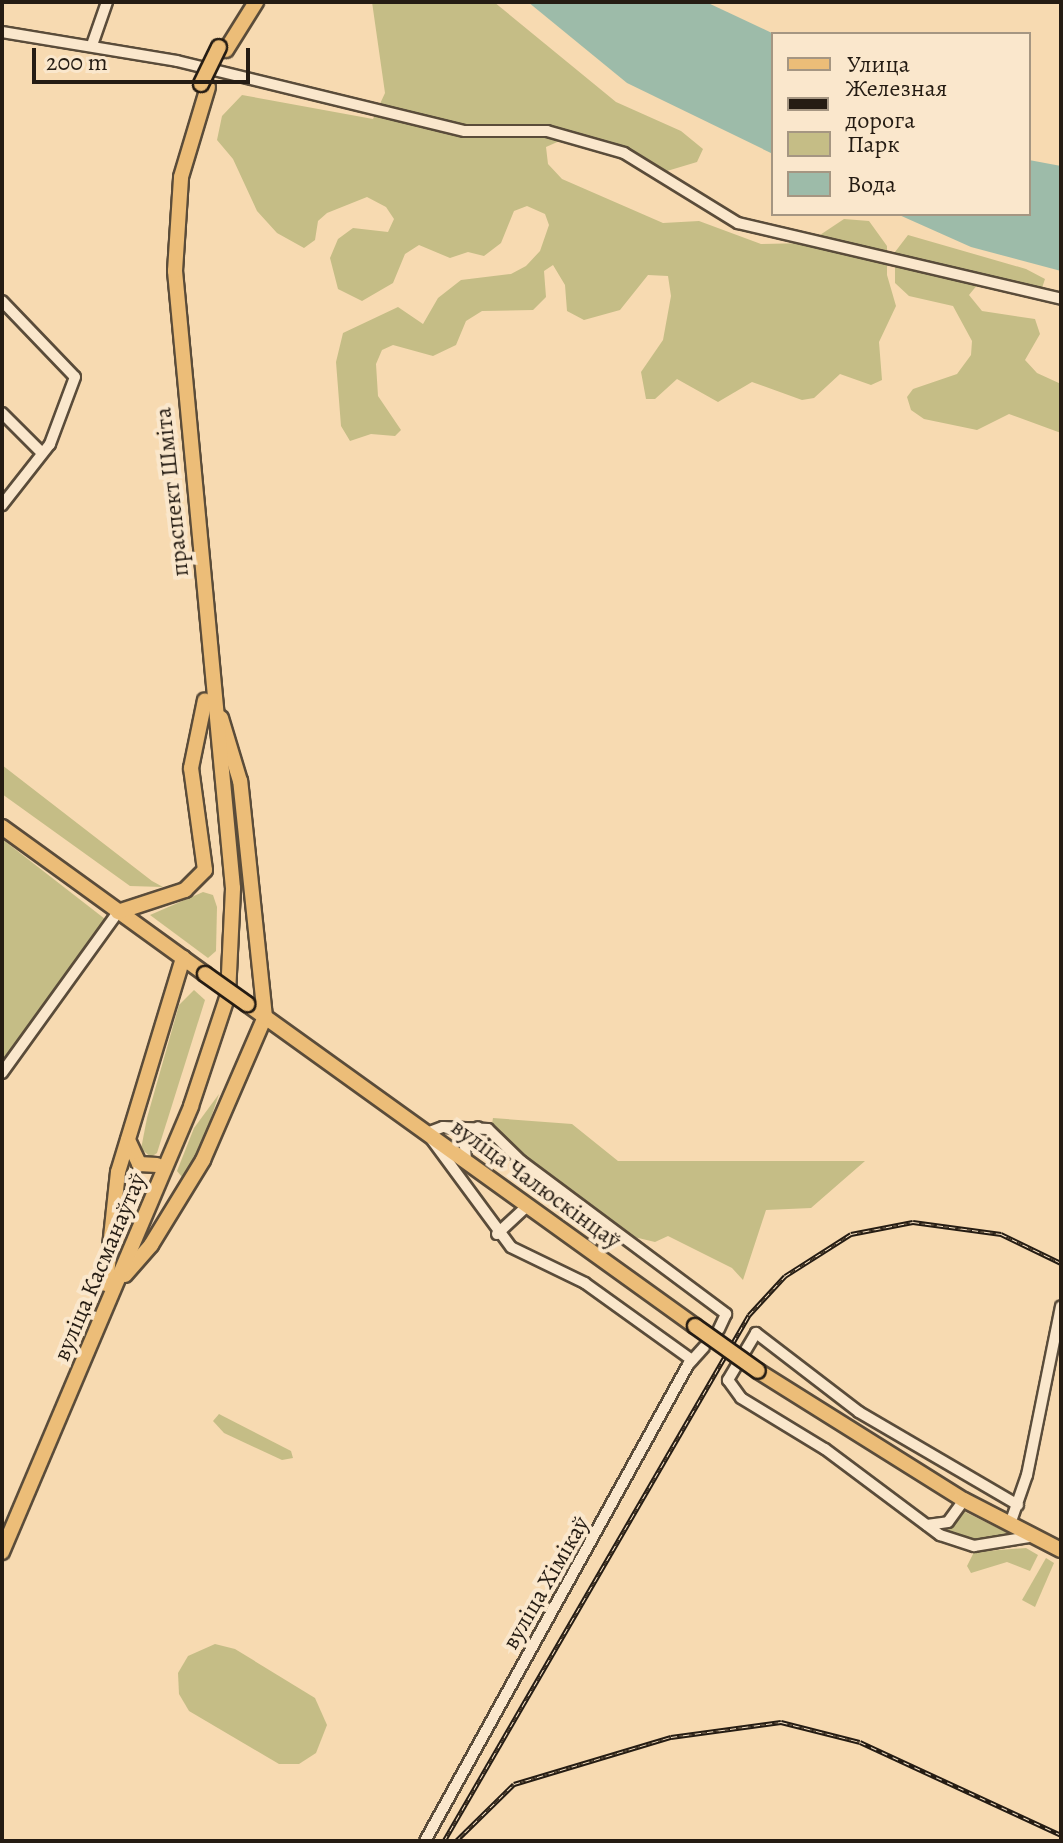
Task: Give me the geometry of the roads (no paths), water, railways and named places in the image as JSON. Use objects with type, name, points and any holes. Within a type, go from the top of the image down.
[{"type":"main road","name":"праспект Шміта","points":[[224,992],[233,888],[210,701],[167,265],[170,197],[181,139],[246,2]]},
{"type":"main road","name":"праспект Шміта","points":[[222,48],[256,2]]},
{"type":"main road","points":[[118,912],[185,890],[205,870],[191,768],[210,701]]},
{"type":"main road","points":[[110,1285],[151,1245],[191,1182],[265,1017],[240,781],[210,701]]},
{"type":"main road","name":"вуліца Чалюскінцаў","points":[[2,827],[758,1371],[964,1500],[1061,1550]]},
{"type":"main road","points":[[110,1285],[110,1209],[183,958]]},
{"type":"main road","name":"вуліца Касманаўтаў","points":[[2,1533],[30,1477],[212,1052],[224,992]]},
{"type":"main road","points":[[128,1140],[139,1164],[161,1166],[171,1183],[191,1182]]},
{"type":"main road","name":"вуліца Касманаўтаў","points":[[2,1552],[30,1477]]},
{"type":"street","points":[[92,45],[107,2]]},
{"type":"street","points":[[2,32],[92,45],[237,74],[465,131],[547,131],[624,153],[738,223],[1061,299]]},
{"type":"street","points":[[2,301],[75,377],[50,444],[2,505]]},
{"type":"street","points":[[2,413],[41,452]]},
{"type":"street","points":[[2,1073],[118,912]]},
{"type":"street","points":[[692,1360],[585,1283],[511,1247],[497,1234],[427,1133],[443,1127],[488,1129],[551,1184],[726,1314],[719,1329]]},
{"type":"street","points":[[466,1161],[465,1145],[478,1127]]},
{"type":"street","points":[[497,1234],[527,1206]]},
{"type":"street","points":[[1010,1524],[1018,1505],[1061,1306]]},
{"type":"street","points":[[1018,1505],[859,1412],[756,1333],[728,1380],[735,1393],[786,1423],[956,1543],[974,1546],[1035,1536]]},
{"type":"street","name":"вуліца Хімікаў","points":[[425,1841],[692,1360],[704,1347]]},
{"type":"street","points":[[927,1525],[948,1522],[964,1500]]},
{"type":"water","points":[[528,2],[706,2],[771,33],[771,153],[627,83]]},
{"type":"water","points":[[1031,160],[1061,166],[1061,271],[971,247],[901,216],[1031,216]]},
{"type":"railway","points":[[444,1841],[749,1315],[785,1276],[851,1234],[913,1222],[1001,1234],[1061,1263]]},
{"type":"railway","points":[[456,1841],[514,1784],[671,1737],[781,1722],[860,1742],[1061,1835]]}]
